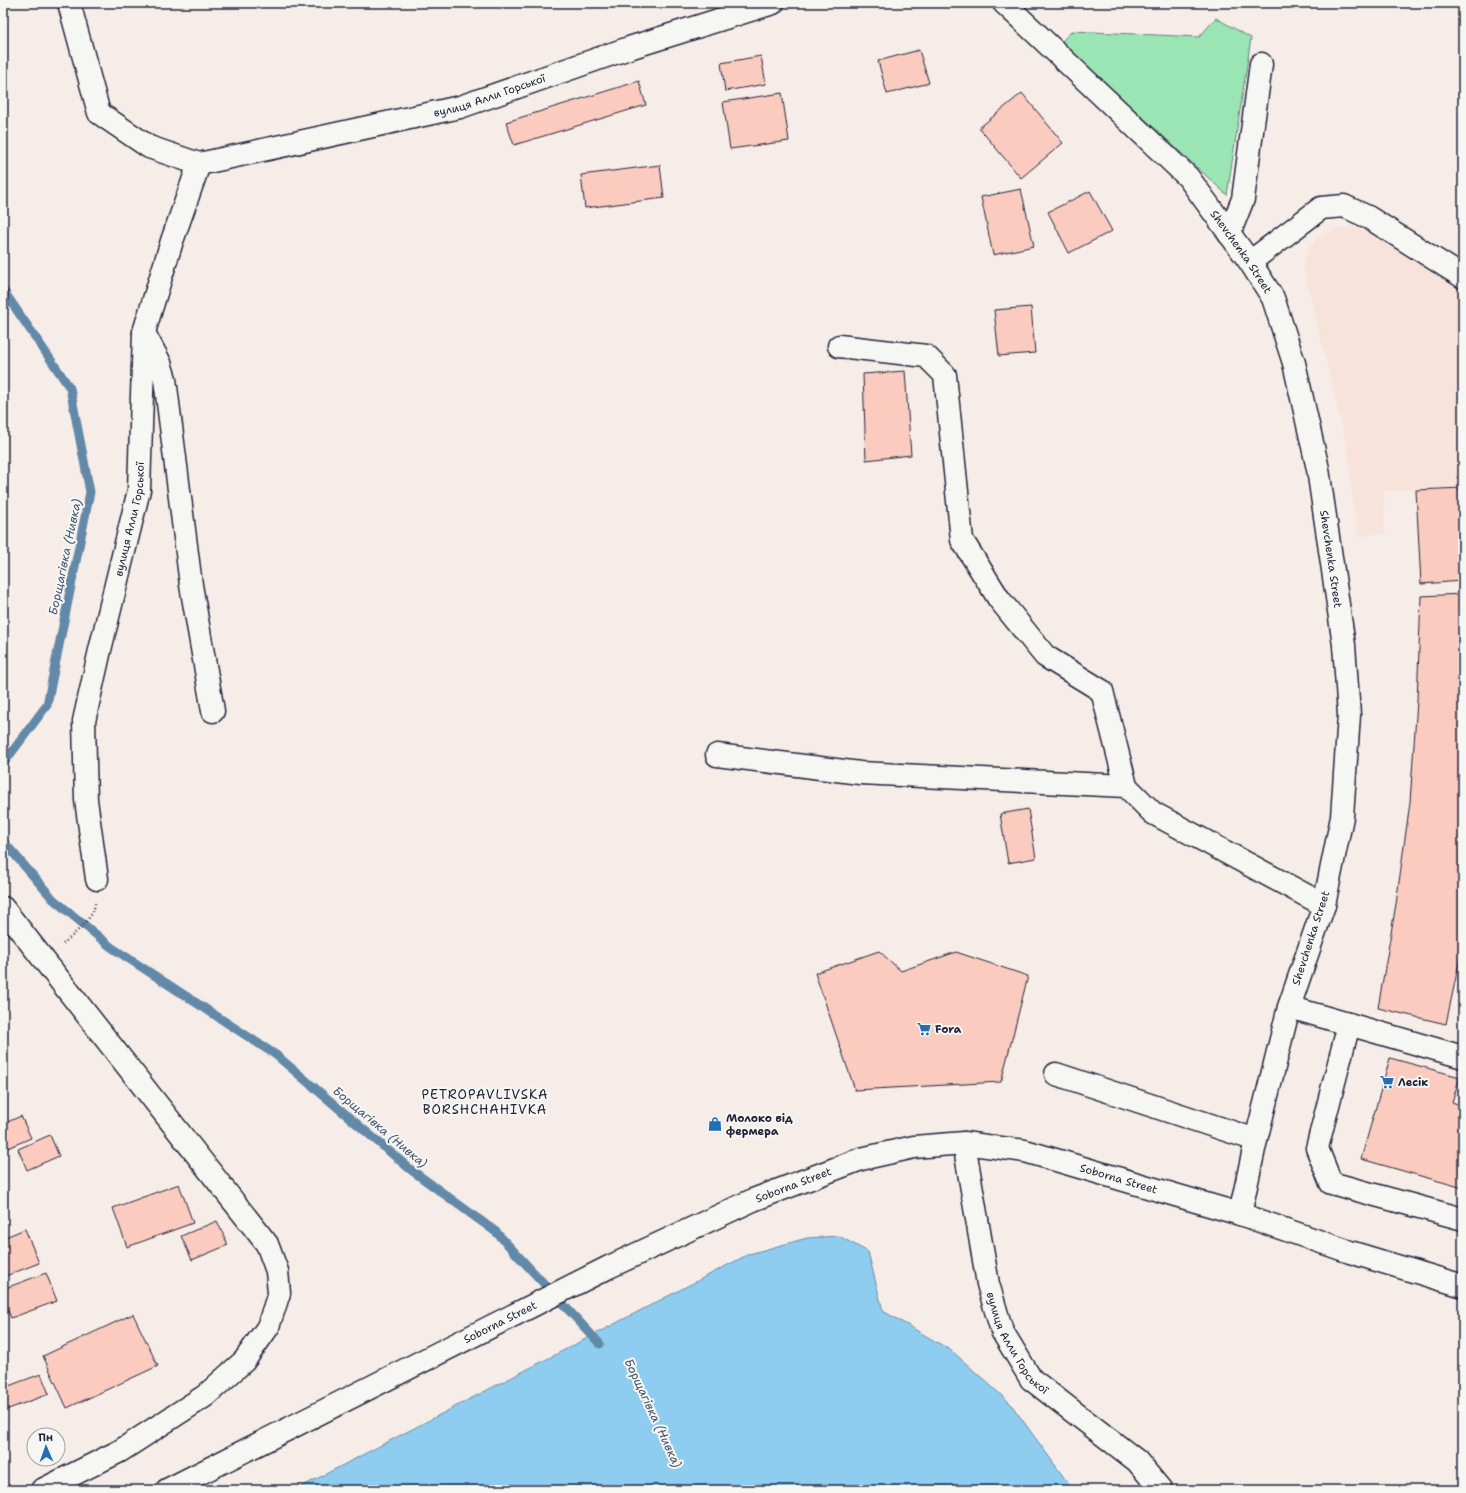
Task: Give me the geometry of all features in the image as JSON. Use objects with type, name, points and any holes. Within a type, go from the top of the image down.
[{"type":"street","points":[[69,3],[99,113],[150,147],[199,164]]},
{"type":"street","name":"вулиця Алли Горської","points":[[97,879],[86,800],[84,720],[139,490],[144,332],[172,241],[199,164],[460,107],[629,48],[773,3]]},
{"type":"street","name":"Shevchenka Street","points":[[1004,3],[1188,177],[1250,262],[1273,298],[1294,363],[1318,469],[1344,645],[1349,715],[1342,817],[1324,905],[1289,1007],[1256,1140],[1240,1214]]},
{"type":"street","points":[[1229,234],[1243,199],[1262,64]]},
{"type":"street","points":[[1250,262],[1320,208],[1344,206],[1368,217],[1463,277]]},
{"type":"street","points":[[144,332],[160,363],[165,379],[191,585],[212,711]]},
{"type":"street","points":[[839,346],[926,356],[945,375],[962,540],[999,599],[1045,656],[1102,691],[1126,786],[1154,813],[1324,905]]},
{"type":"street","points":[[717,755],[860,773],[1126,786]]},
{"type":"street","points":[[3,908],[267,1244],[277,1271],[279,1293],[268,1327],[244,1361],[205,1396],[120,1451],[42,1490]]},
{"type":"street","points":[[1289,1007],[1463,1057]]},
{"type":"street","points":[[1349,1024],[1317,1148],[1331,1183],[1463,1219]]},
{"type":"street","points":[[1056,1074],[1256,1140]]},
{"type":"street","name":"вулиця Алли Горської","points":[[964,1143],[988,1284],[1002,1331],[1031,1379],[1137,1461],[1161,1490]]},
{"type":"street","name":"Soborna Street","points":[[167,1490],[609,1267],[753,1200],[861,1159],[914,1147],[964,1143],[1025,1151],[1240,1214],[1350,1252],[1463,1286]]},
{"type":"path","points":[[76,932],[95,909]]},
{"type":"shaded area","points":[[1336,228],[1357,228],[1372,234],[1463,293],[1463,487],[1384,491],[1385,533],[1357,537],[1347,448],[1303,266],[1306,252],[1317,238]]},
{"type":"green space","points":[[1216,18],[1251,38],[1227,195],[1061,42],[1072,31],[1199,37]]},
{"type":"water","points":[[839,1236],[868,1252],[883,1311],[952,1351],[1010,1403],[1073,1490],[295,1490],[749,1254],[807,1238]]},
{"type":"building","points":[[919,50],[929,83],[887,94],[878,61]]},
{"type":"building","points":[[761,56],[766,84],[725,91],[721,63]]},
{"type":"building","points":[[639,81],[646,105],[514,145],[506,122]]},
{"type":"building","points":[[782,93],[789,141],[730,149],[723,102]]},
{"type":"building","points":[[1022,93],[1063,143],[1021,178],[979,128]]},
{"type":"building","points":[[660,165],[664,198],[585,208],[581,175]]},
{"type":"building","points":[[1021,189],[1034,246],[993,255],[981,197]]},
{"type":"building","points":[[1090,191],[1112,231],[1069,253],[1048,212]]},
{"type":"building","points":[[1031,307],[1035,353],[999,356],[994,310]]},
{"type":"building","points":[[905,371],[911,455],[866,460],[863,374]]},
{"type":"building","points":[[1463,488],[1463,581],[1421,584],[1416,490]]},
{"type":"building","points":[[1463,594],[1463,944],[1446,1024],[1378,1008],[1396,904],[1410,802],[1417,701],[1421,596]]},
{"type":"building","points":[[1028,809],[1036,858],[1008,863],[1000,814]]},
{"type":"building","name":"Fora","points":[[879,951],[901,971],[956,952],[1028,976],[1001,1082],[855,1090],[815,973]]},
{"type":"building","points":[[1390,1058],[1460,1077],[1452,1102],[1463,1106],[1463,1188],[1361,1159]]},
{"type":"building","points":[[21,1116],[31,1138],[3,1150],[3,1124]]},
{"type":"building","points":[[50,1135],[59,1156],[27,1170],[18,1149]]},
{"type":"building","points":[[179,1184],[193,1223],[127,1247],[113,1208]]},
{"type":"building","points":[[217,1221],[228,1245],[192,1260],[181,1236]]},
{"type":"building","points":[[25,1229],[39,1263],[3,1277],[3,1238]]},
{"type":"building","points":[[46,1273],[57,1301],[11,1318],[3,1298],[3,1289]]},
{"type":"building","points":[[133,1314],[158,1366],[67,1408],[43,1356]]},
{"type":"building","points":[[41,1374],[49,1394],[3,1411],[3,1388]]},
{"type":"waterway","name":"Борщагівка (Нивка)","points":[[3,290],[70,388],[90,492],[47,705],[3,764]]},
{"type":"waterway","name":"Борщагівка (Нивка)","points":[[3,841],[53,899],[111,947],[276,1055],[410,1169],[496,1232],[600,1344]]},
{"type":"place","name":"Fora","points":[[924,1029]]},
{"type":"place","name":"Лесік","points":[[1387,1082]]},
{"type":"place","name":"Молоко від фермера","points":[[715,1124]]},
{"type":"district","name":"PETROPAVLIVSKA BORSHCHAHIVKA","points":[[485,1102]]}]
